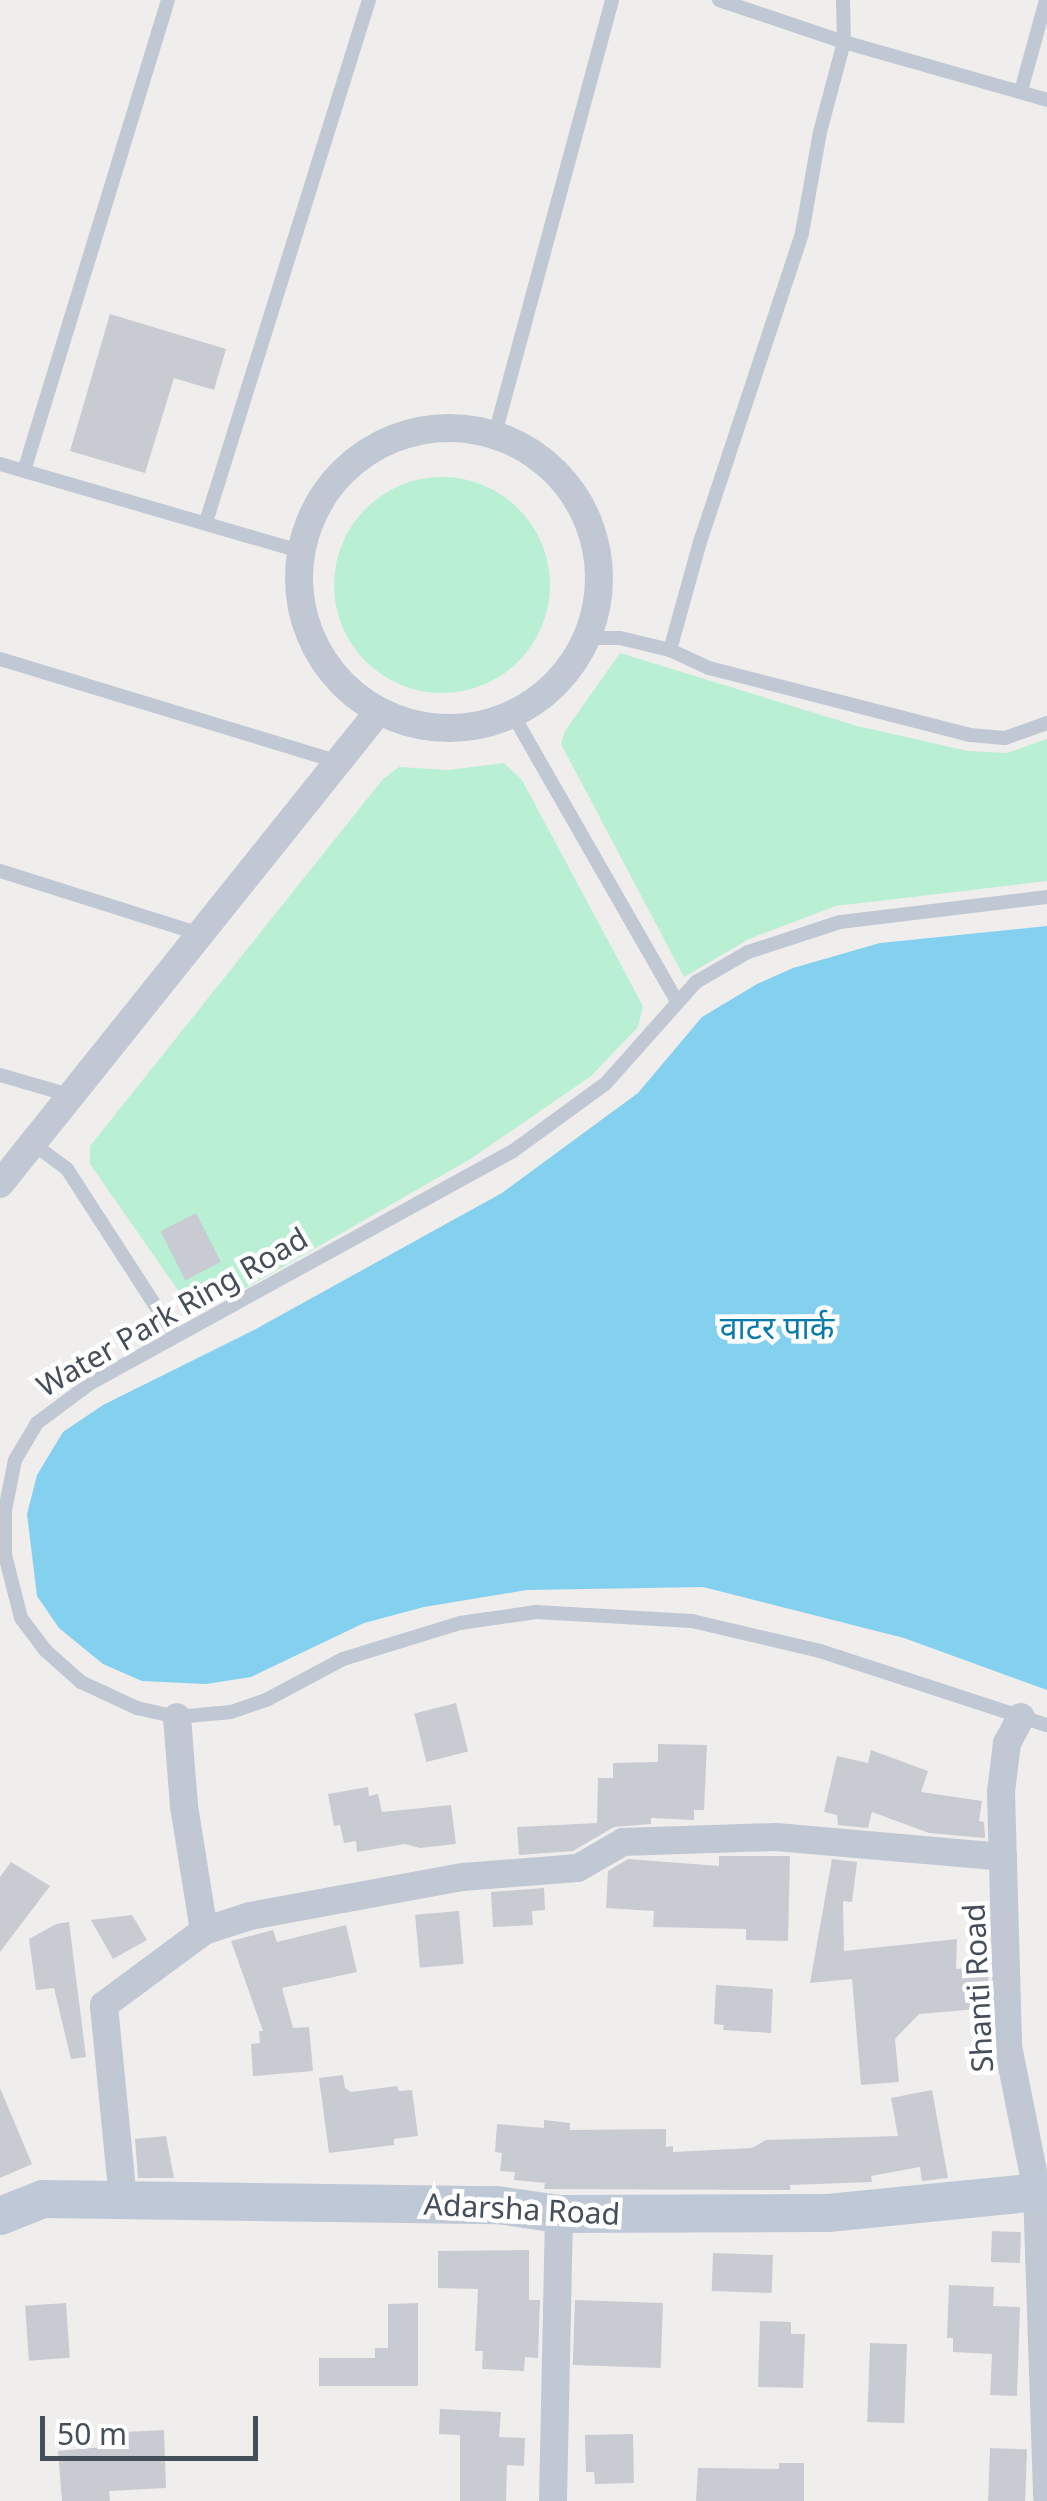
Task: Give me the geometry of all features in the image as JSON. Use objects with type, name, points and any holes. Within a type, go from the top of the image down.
[{"type":"main road","name":"Adarsha Road","points":[[0,2216],[42,2199],[497,2205],[559,2214],[828,2213],[1042,2191]]},
{"type":"street","points":[[444,426],[495,434],[540,457],[574,494],[588,524],[594,539],[600,589],[588,638],[569,669],[544,696],[514,715],[469,728],[423,726],[379,711],[341,683],[314,644],[300,598],[300,551],[318,503],[350,463],[394,437],[444,426]]},
{"type":"street","points":[[0,1184],[379,711]]},
{"type":"street","points":[[177,1717],[184,1806],[204,1932]]},
{"type":"street","name":"Shanti Road","points":[[1034,1721],[1005,1760],[1003,1857],[1008,2046],[1042,2191],[1047,2497]]},
{"type":"street","points":[[123,2200],[104,2005],[204,1932],[250,1916],[463,1877],[578,1868],[623,1842],[776,1837],[1003,1857]]},
{"type":"street","points":[[553,2501],[559,2214]]},
{"type":"lane","points":[[24,471],[168,0]]},
{"type":"lane","points":[[206,522],[369,0]]},
{"type":"lane","points":[[495,434],[612,0]]},
{"type":"lane","points":[[719,0],[844,42],[1047,100]]},
{"type":"lane","points":[[670,650],[700,542],[802,233],[820,132],[844,42],[843,0]]},
{"type":"lane","points":[[1021,92],[1046,0]]},
{"type":"lane","points":[[0,464],[300,551]]},
{"type":"lane","points":[[588,638],[620,638],[670,650],[728,673],[970,735],[1005,738],[1047,723]]},
{"type":"lane","points":[[0,660],[340,762]]},
{"type":"lane","points":[[514,715],[676,1000]]},
{"type":"lane","points":[[0,872],[200,934]]},
{"type":"lane","name":"Water Park Ring Road","points":[[1034,1721],[820,1651],[692,1621],[536,1612],[460,1622],[343,1659],[268,1698],[231,1712],[177,1717],[137,1708],[81,1682],[46,1651],[21,1618],[4,1555],[6,1510],[15,1460],[37,1423],[88,1385],[513,1151],[605,1084],[676,1000],[748,952],[840,922],[1047,897]]},
{"type":"lane","points":[[0,1075],[69,1094]]},
{"type":"lane","points":[[32,1144],[67,1169],[175,1336]]},
{"type":"green space","points":[[442,477],[483,485],[518,509],[542,544],[550,585],[542,626],[518,661],[483,685],[442,693],[401,685],[366,661],[342,626],[334,585],[342,544],[366,509],[401,485]]},
{"type":"green space","points":[[620,653],[857,726],[968,751],[1007,753],[1047,739],[1047,881],[836,906],[749,939],[684,977],[561,744],[565,731]]},
{"type":"green space","points":[[504,763],[522,780],[643,1006],[638,1027],[591,1076],[472,1158],[241,1291],[206,1308],[189,1306],[90,1164],[90,1146],[383,779],[399,767],[448,770]]},
{"type":"water","name":"वाटर पार्क","points":[[1047,926],[1047,1690],[904,1638],[703,1587],[527,1590],[424,1607],[364,1623],[251,1677],[206,1684],[142,1681],[103,1664],[59,1628],[37,1596],[27,1514],[37,1475],[63,1432],[103,1405],[252,1331],[502,1193],[638,1093],[702,1017],[757,984],[793,968],[880,943]]},
{"type":"building","points":[[110,314],[226,349],[214,390],[174,378],[145,473],[70,451]]},
{"type":"building","points":[[196,1213],[221,1262],[185,1280],[160,1231]]},
{"type":"building","points":[[456,1703],[468,1752],[426,1762],[414,1713]]},
{"type":"building","points":[[658,1744],[707,1745],[704,1810],[694,1810],[694,1820],[651,1818],[651,1824],[614,1827],[573,1851],[519,1855],[517,1827],[597,1823],[598,1778],[613,1778],[613,1763],[658,1762]]},
{"type":"building","points":[[871,1750],[928,1771],[921,1792],[982,1801],[979,1821],[984,1822],[985,1838],[929,1833],[872,1812],[868,1828],[838,1825],[837,1815],[824,1812],[837,1756],[868,1763]]},
{"type":"building","points":[[368,1787],[369,1796],[378,1794],[382,1812],[451,1805],[456,1844],[420,1848],[405,1844],[357,1852],[356,1841],[344,1843],[340,1825],[334,1826],[328,1794]]},
{"type":"building","points":[[719,1856],[790,1856],[788,1941],[746,1940],[746,1929],[653,1927],[654,1911],[606,1908],[608,1871],[628,1859],[719,1866]]},
{"type":"building","points":[[832,1859],[857,1862],[852,1902],[843,1901],[844,1951],[957,1939],[956,1969],[988,1966],[989,2008],[919,2014],[895,2039],[899,2082],[861,2085],[852,1979],[810,1983]]},
{"type":"building","points":[[11,1862],[50,1886],[0,1952],[0,1877]]},
{"type":"building","points":[[544,1888],[545,1910],[532,1911],[533,1925],[493,1927],[491,1892]]},
{"type":"building","points":[[459,1911],[464,1964],[420,1968],[415,1915]]},
{"type":"building","points":[[132,1915],[147,1940],[113,1959],[91,1920]]},
{"type":"building","points":[[69,1922],[86,2057],[71,2059],[54,1988],[36,1990],[29,1939],[56,1924]]},
{"type":"building","points":[[346,1925],[357,1972],[282,1988],[293,2028],[309,2027],[313,2071],[253,2076],[251,2044],[260,2043],[259,2031],[263,2031],[231,1941],[273,1930],[277,1942]]},
{"type":"building","points":[[716,1985],[773,1989],[771,2033],[723,2030],[724,2025],[714,2024]]},
{"type":"building","points":[[343,2075],[345,2088],[351,2092],[397,2086],[399,2091],[412,2090],[418,2136],[394,2139],[394,2145],[329,2153],[319,2078]]},
{"type":"building","points":[[0,2088],[32,2164],[0,2178]]},
{"type":"building","points":[[932,2090],[948,2178],[922,2181],[920,2167],[871,2176],[872,2182],[790,2185],[790,2190],[544,2189],[545,2183],[514,2180],[515,2172],[500,2171],[502,2153],[495,2152],[497,2124],[544,2128],[544,2120],[570,2123],[570,2130],[666,2129],[666,2147],[673,2146],[673,2152],[752,2148],[766,2140],[898,2136],[891,2098]]},
{"type":"building","points":[[166,2136],[174,2178],[138,2178],[135,2139]]},
{"type":"building","points":[[992,2231],[1021,2232],[1020,2263],[991,2262]]},
{"type":"building","points":[[529,2250],[529,2300],[540,2300],[538,2358],[525,2357],[524,2371],[482,2369],[483,2351],[475,2351],[478,2289],[438,2288],[438,2251]]},
{"type":"building","points":[[713,2253],[773,2255],[772,2293],[712,2291]]},
{"type":"building","points":[[949,2285],[994,2287],[993,2306],[1020,2307],[1017,2396],[990,2395],[992,2354],[953,2352],[953,2338],[947,2338]]},
{"type":"building","points":[[575,2300],[663,2303],[661,2368],[573,2365]]},
{"type":"building","points":[[66,2303],[70,2358],[29,2361],[25,2306]]},
{"type":"building","points":[[418,2303],[418,2386],[319,2386],[319,2358],[375,2358],[375,2348],[388,2348],[388,2304]]},
{"type":"building","points":[[760,2321],[791,2322],[791,2334],[805,2334],[803,2388],[758,2387]]},
{"type":"building","points":[[870,2343],[907,2344],[904,2423],[867,2422]]},
{"type":"building","points":[[440,2409],[501,2412],[499,2437],[525,2438],[524,2466],[507,2465],[506,2501],[460,2501],[460,2435],[439,2434]]},
{"type":"building","points":[[164,2430],[166,2488],[109,2491],[110,2501],[62,2501],[58,2451],[126,2445],[125,2432]]},
{"type":"building","points":[[633,2434],[634,2483],[595,2484],[594,2472],[586,2472],[585,2435]]},
{"type":"building","points":[[990,2448],[1027,2449],[1025,2501],[988,2501]]},
{"type":"building","points":[[779,2463],[804,2463],[804,2501],[696,2501],[698,2468],[779,2469]]}]
